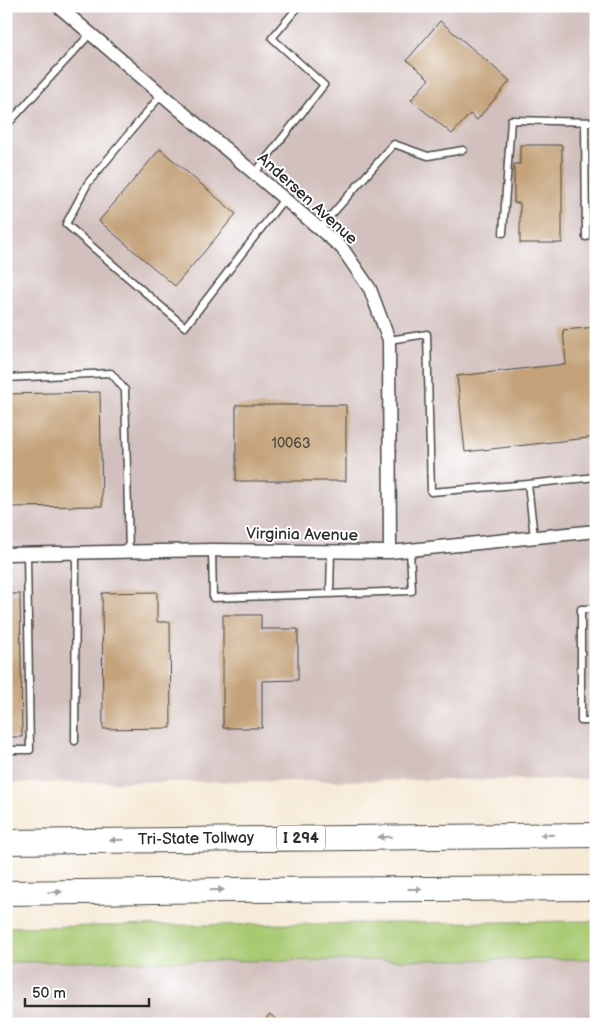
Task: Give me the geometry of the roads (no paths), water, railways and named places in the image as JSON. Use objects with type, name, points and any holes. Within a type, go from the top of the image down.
[{"type":"highway","name":"Tri-State Tollway","points":[[6,842],[596,835]]},
{"type":"highway","points":[[6,893],[596,888]]},
{"type":"street","name":"Andersen Avenue","points":[[58,6],[342,248],[370,289],[389,340],[390,552]]},
{"type":"street","name":"Virginia Avenue","points":[[6,554],[212,550],[390,552],[596,531]]},
{"type":"lane","points":[[254,174],[324,85],[272,38],[299,6]]},
{"type":"lane","points":[[382,6],[386,10],[390,6]]},
{"type":"lane","points":[[6,122],[8,124],[90,34]]},
{"type":"lane","points":[[162,95],[88,183],[66,224],[185,327],[284,199]]},
{"type":"lane","points":[[502,233],[511,120],[596,122]]},
{"type":"lane","points":[[585,122],[586,238]]},
{"type":"lane","points":[[319,229],[394,144],[428,156],[463,150]]},
{"type":"lane","points":[[389,340],[427,334],[431,492],[596,477]]},
{"type":"lane","points":[[6,378],[111,373],[125,390],[129,552]]},
{"type":"lane","points":[[528,484],[534,537]]},
{"type":"lane","points":[[212,550],[213,598],[412,591],[410,550]]},
{"type":"lane","points":[[330,593],[331,551]]},
{"type":"lane","points":[[75,741],[76,553]]},
{"type":"lane","points":[[6,750],[30,750],[28,554]]},
{"type":"lane","points":[[596,609],[581,609],[581,721],[596,721]]}]
